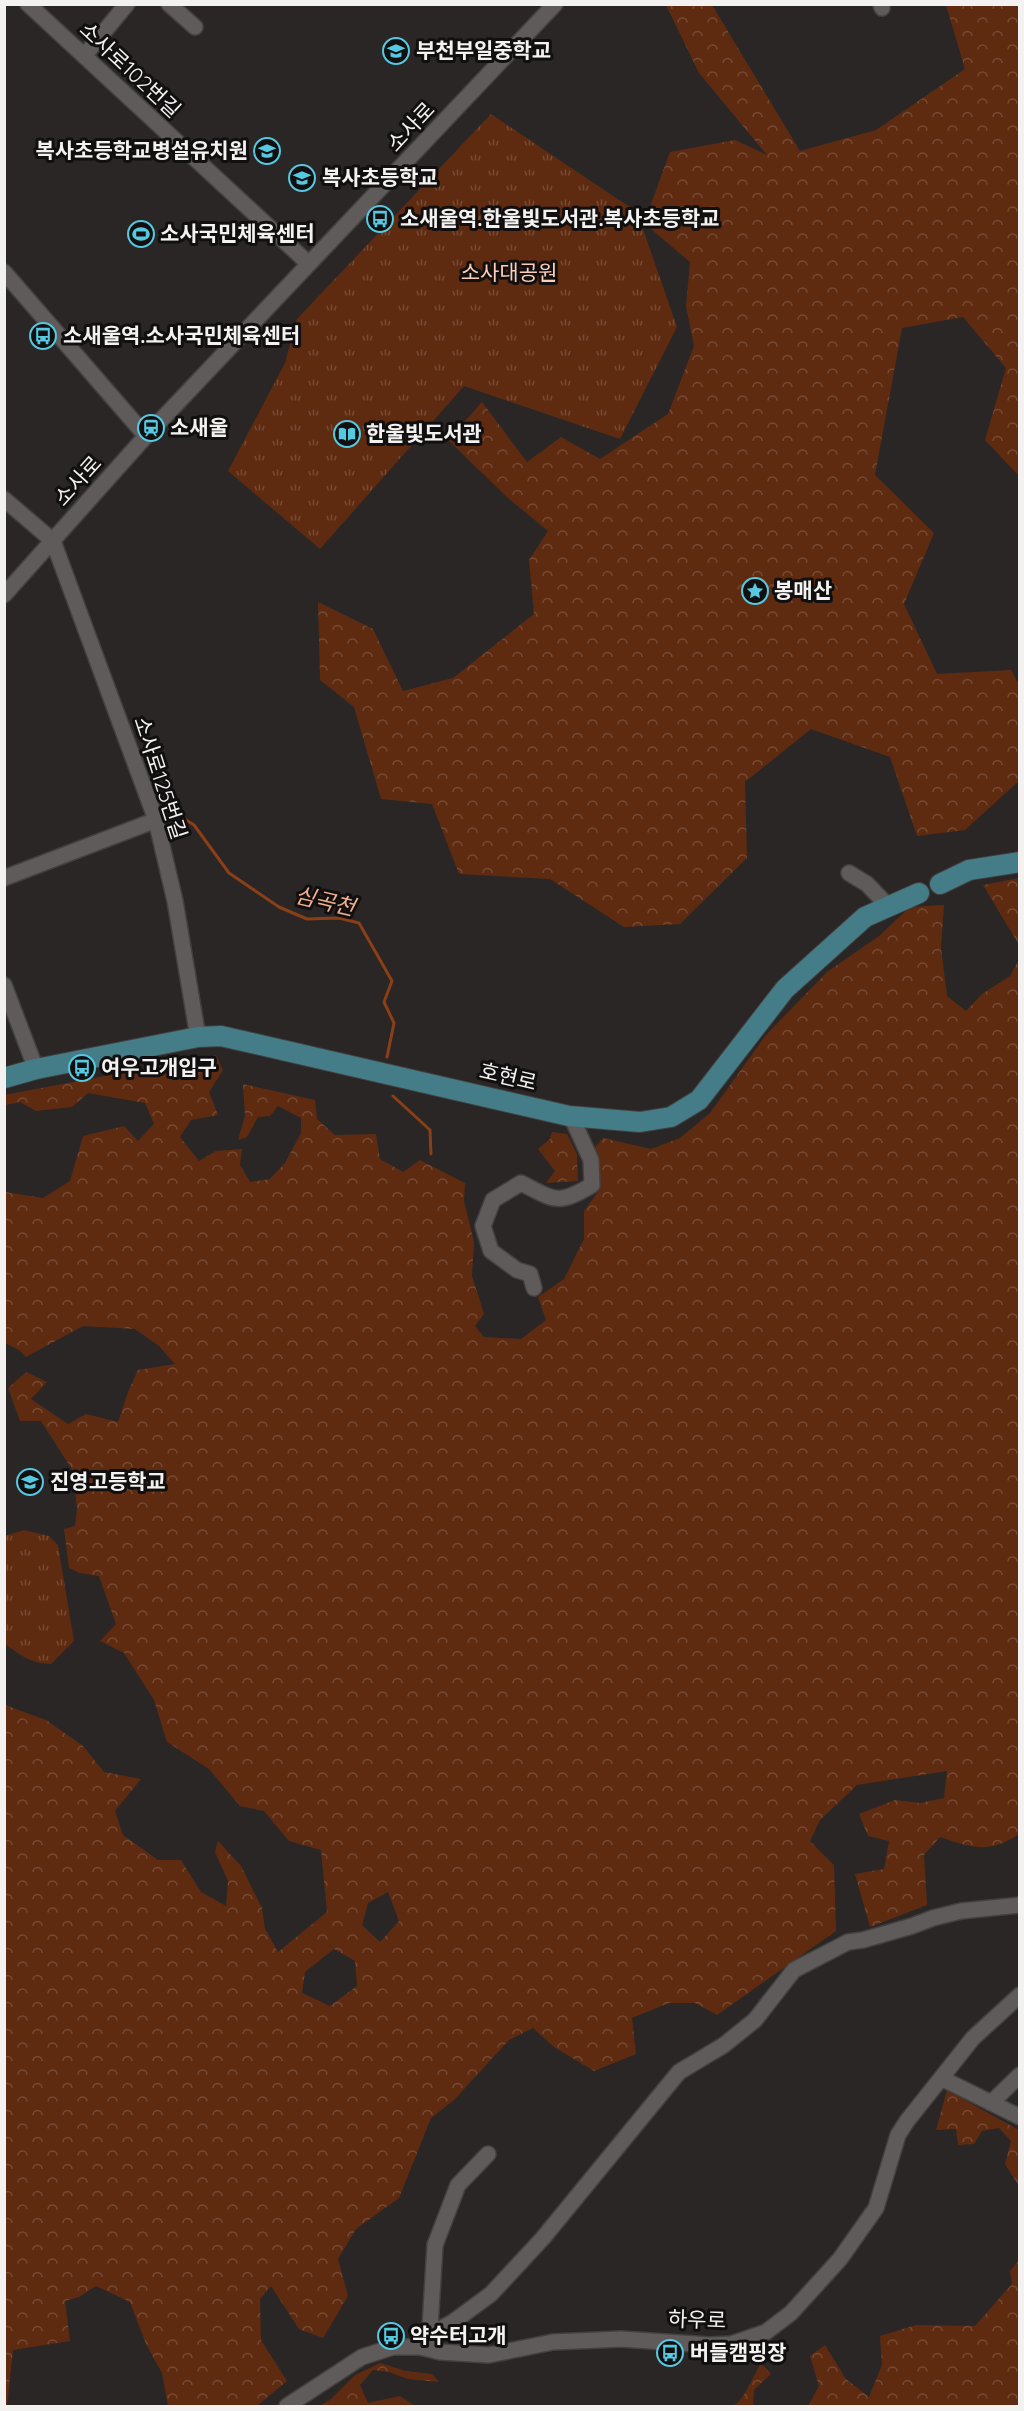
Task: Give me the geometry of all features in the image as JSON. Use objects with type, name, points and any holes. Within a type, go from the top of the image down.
[{"type":"main road","points":[[940,884],[969,870],[1020,862]]},
{"type":"main road","name":"호현로","points":[[4,1078],[36,1069],[198,1037],[221,1036],[572,1116],[640,1122],[671,1117],[699,1100],[785,988],[865,917],[919,893]]},
{"type":"street","name":"소사로102번길","points":[[28,4],[309,264]]},
{"type":"street","points":[[84,56],[127,4]]},
{"type":"street","points":[[169,4],[195,27]]},
{"type":"street","name":"소사로","points":[[4,595],[146,436],[555,4]]},
{"type":"street","points":[[4,272],[146,436]]},
{"type":"street","points":[[4,499],[53,541]]},
{"type":"street","name":"소사로125번길","points":[[53,541],[156,820],[175,901],[198,1037]]},
{"type":"street","points":[[4,878],[156,820]]},
{"type":"street","points":[[849,873],[867,884],[889,907]]},
{"type":"street","points":[[4,985],[36,1069]]},
{"type":"street","points":[[534,1288],[530,1274],[517,1270],[491,1251],[483,1226],[493,1200],[520,1183],[550,1198],[569,1198],[592,1185],[591,1160],[572,1116]]},
{"type":"street","points":[[429,2342],[492,2294],[543,2238],[679,2072],[724,2045],[755,2020],[794,1970],[848,1942],[961,1911],[1020,1905]]},
{"type":"street","name":"하우로","points":[[287,2406],[362,2357],[393,2347],[420,2347],[429,2342],[489,2355],[553,2342],[621,2338],[710,2345],[731,2344],[766,2332],[791,2313],[840,2259],[876,2208],[898,2135],[973,2038],[1020,1995]]},
{"type":"street","points":[[991,2103],[1020,2075]]},
{"type":"street","points":[[941,2078],[1020,2116]]},
{"type":"street","points":[[429,2342],[435,2245],[458,2185],[488,2154]]},
{"type":"green space","points":[[666,5],[712,5],[800,151],[876,130],[965,69],[946,5],[1019,5],[1019,476],[985,440],[1006,368],[963,317],[902,328],[875,475],[934,533],[904,604],[937,674],[1011,670],[1019,684],[1020,780],[965,830],[917,836],[890,757],[811,729],[745,782],[747,858],[680,924],[624,927],[550,879],[459,874],[432,804],[381,799],[354,707],[320,680],[318,602],[373,629],[403,691],[453,678],[534,614],[529,560],[548,531],[508,498],[448,440],[482,402],[527,462],[561,437],[600,459],[668,414],[694,346],[686,306],[690,262],[644,223],[670,152],[735,140],[767,155],[699,73]]},
{"type":"green space","name":"소사대공원","points":[[491,114],[637,212],[677,327],[620,439],[464,386],[320,549],[228,471],[285,363],[297,319]]},
{"type":"green space","points":[[1020,878],[1019,945],[983,885]]},
{"type":"green space","points":[[944,905],[941,948],[947,996],[966,1011],[982,994],[1010,976],[1019,959],[1019,1834],[989,1847],[971,1846],[940,1837],[924,1855],[927,1905],[870,1927],[855,1874],[884,1869],[889,1841],[868,1836],[859,1814],[895,1800],[920,1803],[944,1798],[947,1771],[857,1785],[820,1820],[810,1841],[834,1865],[836,1931],[717,2015],[695,2003],[669,2003],[632,2018],[636,2054],[594,2071],[554,2047],[533,2028],[509,2040],[454,2100],[431,2118],[399,2198],[356,2229],[338,2259],[348,2296],[323,2338],[299,2329],[271,2286],[260,2299],[261,2340],[287,2381],[258,2405],[168,2406],[162,2373],[146,2344],[130,2302],[96,2286],[79,2297],[65,2301],[70,2341],[13,2350],[7,2406],[5,2406],[5,1705],[46,1720],[83,1746],[104,1772],[141,1779],[115,1811],[123,1835],[158,1860],[181,1860],[201,1892],[226,1906],[228,1881],[215,1852],[218,1841],[241,1866],[262,1908],[265,1929],[278,1952],[327,1912],[321,1850],[289,1841],[264,1811],[240,1806],[209,1769],[167,1742],[154,1700],[124,1653],[100,1641],[116,1624],[99,1576],[80,1573],[69,1568],[64,1529],[75,1526],[77,1509],[73,1471],[41,1421],[20,1421],[8,1388],[26,1372],[47,1382],[31,1399],[68,1424],[86,1414],[118,1422],[138,1370],[175,1364],[159,1346],[135,1329],[83,1326],[26,1357],[19,1350],[5,1343],[5,1192],[43,1198],[70,1181],[83,1136],[124,1126],[138,1141],[154,1124],[145,1103],[88,1093],[72,1107],[36,1111],[20,1102],[5,1105],[4,1095],[216,1055],[223,1070],[209,1092],[218,1115],[191,1120],[180,1137],[199,1161],[216,1151],[242,1149],[240,1165],[250,1182],[270,1179],[285,1163],[301,1133],[301,1118],[278,1106],[270,1116],[258,1117],[247,1137],[238,1140],[245,1116],[243,1084],[315,1100],[317,1119],[335,1135],[376,1134],[380,1159],[403,1172],[420,1160],[465,1183],[464,1201],[474,1242],[472,1276],[484,1314],[475,1326],[484,1337],[521,1339],[546,1320],[538,1297],[564,1279],[584,1239],[584,1211],[600,1189],[593,1150],[603,1138],[651,1149],[680,1138],[710,1113],[766,1035],[827,972],[879,936],[910,907]],"holes":[[[388,1892],[399,1921],[380,1942],[362,1925],[368,1903]],[[334,1949],[355,1961],[357,1986],[330,2006],[302,1993],[305,1972]]]},
{"type":"green space","points":[[552,1132],[567,1134],[577,1154],[578,1181],[546,1183],[555,1171],[538,1149],[550,1139]]},
{"type":"green space","points":[[24,1530],[49,1536],[58,1545],[74,1641],[51,1664],[32,1661],[5,1644],[5,1536]]},
{"type":"green space","points":[[947,2090],[1019,2130],[1019,2186],[1005,2164],[1011,2141],[999,2128],[982,2131],[974,2144],[958,2145],[956,2129],[936,2130]]},
{"type":"green space","points":[[1019,2260],[1019,2406],[808,2406],[819,2386],[810,2356],[825,2345],[846,2379],[869,2397],[882,2365],[880,2336],[916,2325],[975,2326],[1012,2284],[1010,2271]]},
{"type":"green space","points":[[380,2363],[406,2371],[432,2374],[439,2382],[408,2379],[389,2372],[373,2370],[360,2385],[368,2403],[400,2396],[415,2406],[320,2406],[331,2399],[355,2375]]},
{"type":"green space","points":[[761,2363],[771,2374],[754,2390],[753,2406],[734,2406],[746,2392]]},
{"type":"waterway","name":"심곡천","points":[[177,814],[194,825],[229,873],[279,907],[307,919],[339,918],[359,923],[392,981],[384,1002],[394,1023],[387,1057]]},
{"type":"waterway","name":"심곡천","points":[[393,1096],[430,1130],[431,1154]]},
{"type":"place","name":"부천부일중학교","points":[[396,51]]},
{"type":"place","name":"복사초등학교병설유치원","points":[[267,151]]},
{"type":"place","name":"복사초등학교","points":[[302,178]]},
{"type":"place","name":"소새울역.한울빛도서관.복사초등학교","points":[[380,219]]},
{"type":"place","name":"소사국민체육센터","points":[[141,234]]},
{"type":"place","name":"소새울역.소사국민체육센터","points":[[43,336]]},
{"type":"place","name":"소새울","points":[[151,428]]},
{"type":"place","name":"한울빛도서관","points":[[347,434]]},
{"type":"place","name":"봉매산","points":[[755,591]]},
{"type":"place","name":"여우고개입구","points":[[82,1068]]},
{"type":"place","name":"진영고등학교","points":[[30,1482]]},
{"type":"place","name":"약수터고개","points":[[391,2336]]},
{"type":"place","name":"버들캠핑장","points":[[670,2353]]}]
